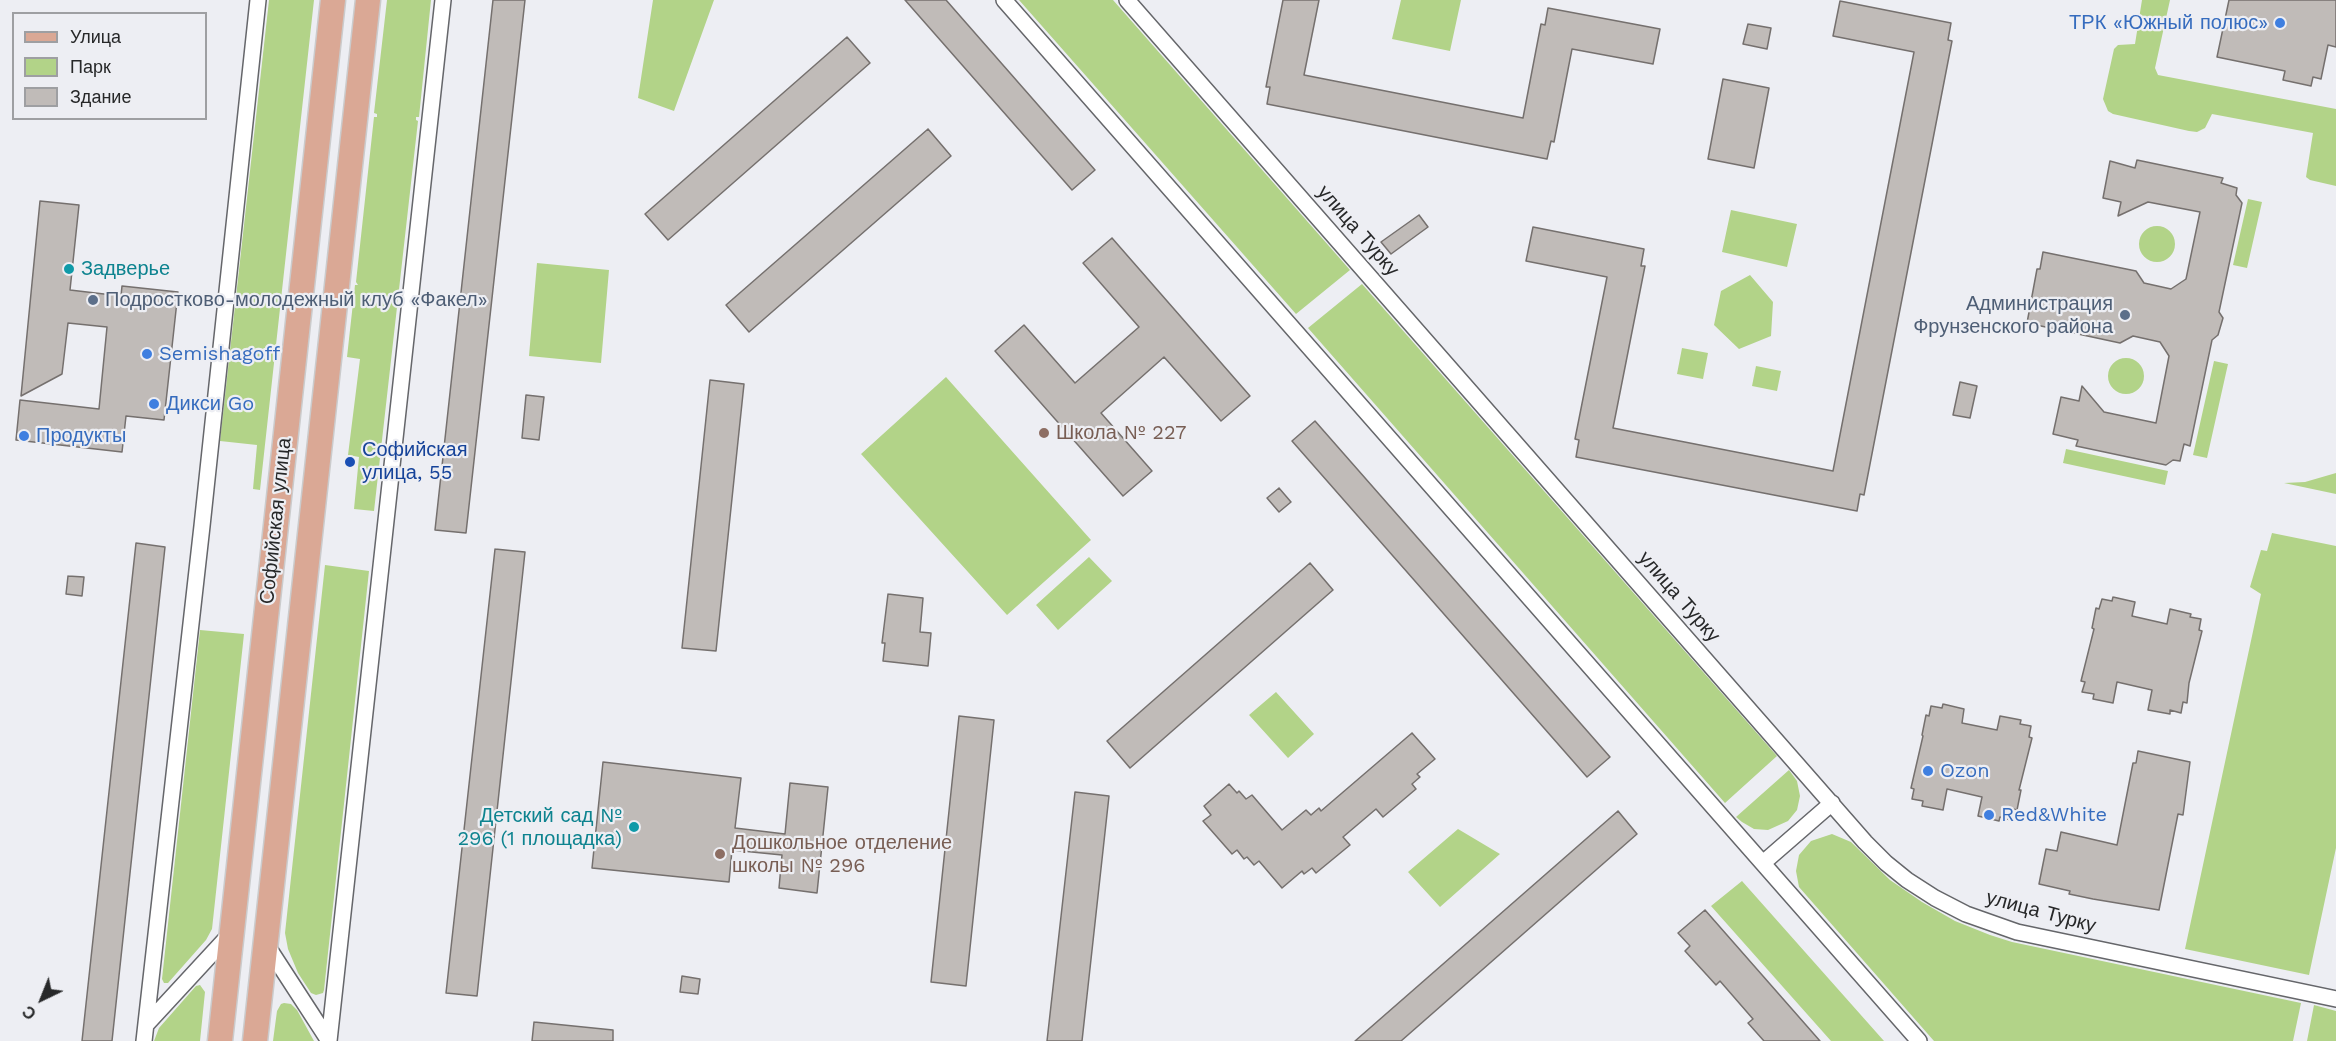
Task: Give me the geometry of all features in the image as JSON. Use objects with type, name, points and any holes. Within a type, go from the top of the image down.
[{"type":"main road","name":"Софийская улица","points":[[219,1041],[333,0]]},
{"type":"main road","name":"Софийская улица","points":[[255,1041],[368,0]]},
{"type":"main road","points":[[252,743],[287,746]]},
{"type":"street","points":[[144,1041],[258,0]]},
{"type":"street","points":[[329,1041],[442,0]]},
{"type":"street","points":[[1004,0],[1919,1041]]},
{"type":"street","name":"улица Турку","points":[[1127,0],[1865,842],[1907,880],[1945,903],[1992,924],[2049,939],[2336,999]]},
{"type":"street","points":[[1763,863],[1832,803]]},
{"type":"street","points":[[146,1025],[231,933]]},
{"type":"street","points":[[266,944],[329,1041]]},
{"type":"green space","points":[[269,0],[314,0],[260,490],[253,489],[257,445],[220,441]]},
{"type":"green space","points":[[387,0],[431,0],[419,117],[416,117],[418,121],[374,511],[354,509],[359,457],[348,455],[360,359],[347,357],[355,285],[358,285],[356,282],[374,117],[377,117],[374,113]]},
{"type":"green space","points":[[653,0],[714,0],[674,111],[638,98]]},
{"type":"green space","points":[[1019,0],[1113,0],[1350,270],[1296,314]]},
{"type":"green space","points":[[1401,0],[1461,0],[1450,51],[1392,39]]},
{"type":"green space","points":[[2142,0],[2170,0],[2155,68],[2158,75],[2336,109],[2336,186],[2306,177],[2313,133],[2212,114],[2205,128],[2197,132],[2108,111],[2103,99],[2114,49],[2118,45],[2135,44]]},
{"type":"green space","points":[[2248,199],[2262,202],[2247,268],[2233,265]]},
{"type":"green space","points":[[1731,210],[1797,224],[1787,267],[1722,252]]},
{"type":"green space","points":[[2157,226],[2170,231],[2175,244],[2170,257],[2157,262],[2144,257],[2139,244],[2144,231]]},
{"type":"green space","points":[[537,263],[609,270],[601,363],[529,356]]},
{"type":"green space","points":[[1750,275],[1773,302],[1771,336],[1739,349],[1714,325],[1721,291]]},
{"type":"green space","points":[[1362,284],[1777,756],[1725,803],[1308,328]]},
{"type":"green space","points":[[1682,348],[1708,353],[1703,379],[1677,374]]},
{"type":"green space","points":[[2126,358],[2139,363],[2144,376],[2139,389],[2126,394],[2113,389],[2108,376],[2113,363]]},
{"type":"green space","points":[[2214,361],[2228,364],[2207,458],[2193,455]]},
{"type":"green space","points":[[1756,366],[1781,371],[1777,391],[1752,386]]},
{"type":"green space","points":[[946,377],[1091,540],[1007,615],[861,454]]},
{"type":"green space","points":[[2066,449],[2168,471],[2165,485],[2063,463]]},
{"type":"green space","points":[[2336,473],[2336,494],[2284,483],[2305,482]]},
{"type":"green space","points":[[2272,533],[2336,546],[2336,848],[2309,975],[2185,949],[2261,594],[2250,587],[2261,550],[2267,551]]},
{"type":"green space","points":[[1089,557],[1112,581],[1058,630],[1036,605]]},
{"type":"green space","points":[[325,565],[369,571],[324,990],[323,993],[316,995],[311,993],[298,973],[288,949],[285,933]]},
{"type":"green space","points":[[200,630],[244,634],[212,929],[206,940],[168,983],[164,983],[162,979]]},
{"type":"green space","points":[[1276,692],[1314,734],[1288,758],[1249,715]]},
{"type":"green space","points":[[1789,770],[1797,781],[1800,796],[1797,810],[1788,821],[1768,830],[1754,829],[1736,817]]},
{"type":"green space","points":[[1458,829],[1500,854],[1440,907],[1408,872]]},
{"type":"green space","points":[[1832,834],[1851,842],[1890,880],[1922,902],[1955,921],[1990,935],[2012,942],[2301,1003],[2293,1041],[1934,1041],[1799,887],[1796,871],[1799,855],[1811,841]]},
{"type":"green space","points":[[1742,881],[1884,1041],[1831,1041],[1711,906]]},
{"type":"green space","points":[[200,985],[205,992],[200,1041],[154,1041],[159,1028],[196,986]]},
{"type":"green space","points":[[284,1003],[291,1004],[297,1010],[314,1041],[273,1041],[277,1011]]},
{"type":"green space","points":[[2314,1005],[2336,1011],[2336,1041],[2307,1041]]},
{"type":"building","points":[[493,0],[525,0],[466,533],[435,530]]},
{"type":"building","points":[[905,0],[946,0],[1095,170],[1072,190]]},
{"type":"building","points":[[1283,0],[1319,0],[1304,75],[1523,118],[1541,24],[1545,25],[1548,8],[1660,29],[1653,64],[1572,49],[1554,142],[1551,141],[1547,159],[1267,104],[1270,87],[1266,87]]},
{"type":"building","name":"ТРК «Южный полюс»","points":[[2229,0],[2336,0],[2336,47],[2328,45],[2321,79],[2313,77],[2311,86],[2283,80],[2285,71],[2217,57]]},
{"type":"building","points":[[1840,1],[1951,23],[1948,40],[1952,41],[1864,495],[1860,494],[1857,511],[1576,457],[1579,440],[1575,439],[1607,277],[1526,261],[1533,227],[1644,249],[1641,266],[1645,266],[1613,428],[1833,471],[1914,52],[1833,36]]},
{"type":"building","points":[[1748,24],[1771,28],[1767,49],[1743,44]]},
{"type":"building","points":[[847,37],[870,63],[668,240],[645,214]]},
{"type":"building","points":[[1723,79],[1769,88],[1754,168],[1708,159]]},
{"type":"building","points":[[928,129],[951,156],[749,332],[726,305]]},
{"type":"building","name":"Администрация Фрунзенского района","points":[[2137,160],[2223,178],[2221,183],[2237,188],[2236,195],[2242,203],[2219,312],[2223,318],[2218,335],[2212,340],[2190,446],[2184,444],[2180,461],[2173,460],[2166,465],[2076,446],[2078,440],[2053,434],[2061,397],[2079,401],[2082,386],[2104,412],[2156,423],[2169,356],[2160,342],[2133,336],[2120,343],[2027,323],[2037,269],[2040,269],[2043,252],[2136,271],[2144,283],[2171,289],[2186,279],[2200,212],[2148,202],[2118,216],[2121,202],[2103,198],[2110,161],[2135,168]]},
{"type":"building","points":[[40,201],[79,205],[70,290],[121,296],[122,286],[178,292],[164,420],[126,416],[122,452],[16,440],[20,400],[99,409],[107,327],[68,323],[62,374],[21,396]]},
{"type":"building","points":[[1419,215],[1428,227],[1391,254],[1381,242]]},
{"type":"building","points":[[1112,238],[1250,396],[1221,421],[1164,357],[1101,413],[1152,471],[1123,496],[995,351],[1024,325],[1075,383],[1139,327],[1083,263]]},
{"type":"building","points":[[710,380],[744,384],[716,651],[682,648]]},
{"type":"building","points":[[1960,382],[1977,386],[1970,418],[1953,415]]},
{"type":"building","points":[[526,395],[544,397],[539,440],[522,438]]},
{"type":"building","points":[[1315,421],[1610,757],[1587,777],[1292,441]]},
{"type":"building","points":[[1279,488],[1291,502],[1279,512],[1267,498]]},
{"type":"building","points":[[136,543],[165,547],[112,1041],[82,1041]]},
{"type":"building","points":[[495,549],[525,552],[477,996],[446,993]]},
{"type":"building","points":[[1310,563],[1333,590],[1130,768],[1107,741]]},
{"type":"building","points":[[68,576],[84,577],[82,596],[66,594]]},
{"type":"building","points":[[888,594],[923,598],[920,632],[931,633],[928,666],[883,661],[885,643],[882,643]]},
{"type":"building","points":[[2113,597],[2135,602],[2132,616],[2167,624],[2170,609],[2201,619],[2199,630],[2202,631],[2189,683],[2187,703],[2183,702],[2181,713],[2170,710],[2170,714],[2148,710],[2152,690],[2117,682],[2113,703],[2093,699],[2094,694],[2082,692],[2085,682],[2081,681],[2094,629],[2092,628],[2096,608],[2099,609],[2102,599],[2112,601]]},
{"type":"building","points":[[1943,704],[1964,709],[1962,723],[1997,730],[2000,716],[2021,720],[2020,724],[2031,726],[2029,737],[2032,738],[2019,790],[2021,790],[2017,810],[2013,809],[2011,820],[2000,817],[1999,821],[1978,816],[1982,797],[1947,789],[1943,810],[1922,806],[1923,801],[1912,799],[1914,789],[1911,788],[1926,715],[1929,716],[1931,706],[1942,708]]},
{"type":"building","points":[[959,716],[994,720],[966,986],[931,982]]},
{"type":"building","points":[[1412,733],[1435,759],[1417,774],[1420,777],[1412,784],[1416,789],[1383,817],[1376,809],[1343,837],[1350,845],[1316,873],[1312,868],[1304,874],[1302,871],[1282,888],[1259,861],[1254,865],[1247,857],[1244,859],[1237,850],[1232,854],[1203,821],[1211,815],[1204,806],[1229,784],[1246,799],[1252,795],[1282,830],[1306,810],[1311,815],[1319,808],[1321,811]]},
{"type":"building","points":[[2138,751],[2190,762],[2183,815],[2178,814],[2159,910],[2069,894],[2070,891],[2039,884],[2046,849],[2057,851],[2061,832],[2117,845],[2133,763],[2136,763]]},
{"type":"building","name":"Детский сад № 296 (1 площадка)","points":[[603,762],[741,778],[735,828],[785,834],[790,783],[828,787],[817,893],[779,888],[782,855],[732,850],[729,882],[592,868]]},
{"type":"building","points":[[1075,792],[1109,796],[1082,1041],[1047,1041]]},
{"type":"building","points":[[1618,811],[1637,834],[1401,1041],[1355,1041]]},
{"type":"building","points":[[1705,910],[1820,1041],[1764,1041],[1748,1023],[1753,1019],[1720,981],[1716,985],[1685,951],[1690,946],[1678,933]]},
{"type":"building","points":[[682,976],[700,979],[698,994],[680,992]]},
{"type":"building","points":[[534,1022],[613,1030],[613,1041],[532,1041]]},
{"type":"place","name":"ТРК «Южный полюс»","points":[[2280,23]]},
{"type":"place","name":"Задверье","points":[[69,269]]},
{"type":"place","name":"Подростково-молодежный клуб «Факел»","points":[[93,300]]},
{"type":"place","name":"Администрация Фрунзенского района","points":[[2125,315]]},
{"type":"place","name":"Semishagoff","points":[[147,354]]},
{"type":"place","name":"Дикси Go","points":[[154,404]]},
{"type":"place","name":"Школа № 227","points":[[1044,433]]},
{"type":"place","name":"Продукты","points":[[24,436]]},
{"type":"place","name":"Софийская улица, 55","points":[[350,462]]},
{"type":"place","name":"Ozon","points":[[1928,771]]},
{"type":"place","name":"Red&White","points":[[1989,815]]},
{"type":"place","name":"Детский сад № 296 (1 площадка)","points":[[634,827]]},
{"type":"place","name":"Дошкольное отделение школы № 296","points":[[720,854]]}]
